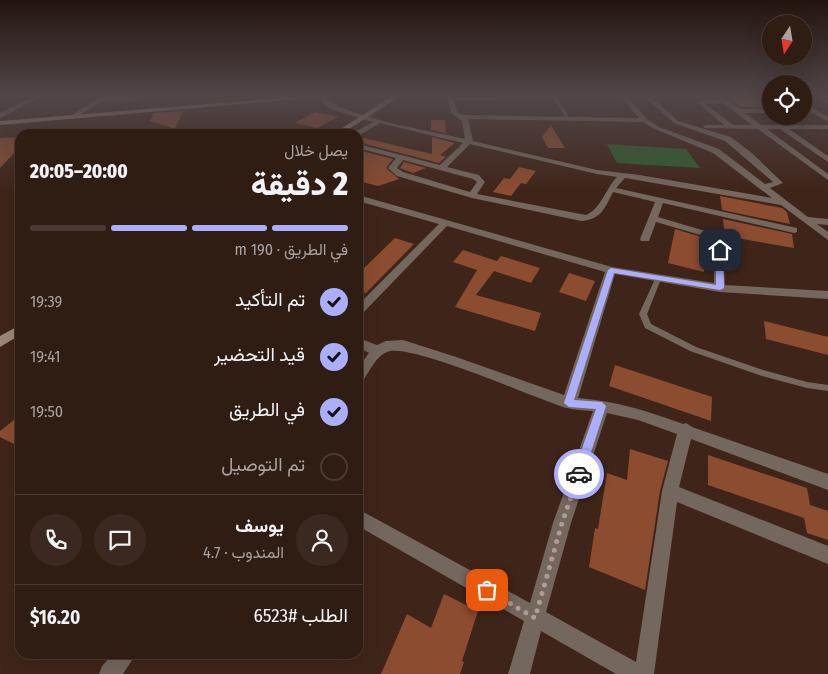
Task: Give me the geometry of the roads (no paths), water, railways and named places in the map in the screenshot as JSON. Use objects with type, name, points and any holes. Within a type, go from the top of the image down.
[{"type":"main road","points":[[0,342],[15,332]]},
{"type":"street","points":[[407,127],[622,176],[640,176],[784,203]]},
{"type":"street","points":[[466,127],[469,141]]},
{"type":"street","points":[[657,127],[665,132],[708,146],[828,237]]},
{"type":"street","points":[[688,128],[712,127]]},
{"type":"street","points":[[744,127],[772,127]]},
{"type":"street","points":[[783,127],[828,160]]},
{"type":"street","points":[[688,128],[728,139],[780,183],[764,187]]},
{"type":"street","points":[[760,128],[826,176]]},
{"type":"street","points":[[441,169],[469,141]]},
{"type":"street","points":[[363,147],[476,177],[481,180],[472,196]]},
{"type":"street","points":[[401,158],[392,168],[396,172],[472,196],[588,218],[595,216],[611,189],[622,176]]},
{"type":"street","points":[[611,189],[794,230]]},
{"type":"street","points":[[363,200],[611,270],[720,288],[828,296]]},
{"type":"street","points":[[645,239],[660,200]]},
{"type":"street","points":[[653,218],[719,238],[720,288]]},
{"type":"street","points":[[806,220],[828,222]]},
{"type":"street","points":[[363,297],[444,224]]},
{"type":"street","points":[[569,403],[611,270]]},
{"type":"street","points":[[363,344],[377,351]]},
{"type":"street","points":[[363,370],[377,351],[386,346],[403,345],[452,360],[569,403],[602,406],[639,414],[686,429],[828,482]]},
{"type":"street","points":[[519,674],[562,523],[602,406]]},
{"type":"street","points":[[363,520],[535,618],[635,673],[641,673],[645,669],[670,491],[686,429]]},
{"type":"street","points":[[670,491],[828,555]]},
{"type":"street","points":[[110,674],[122,659]]},
{"type":"lane","points":[[658,279],[643,314],[648,326],[693,348],[762,373],[828,388]]}]
